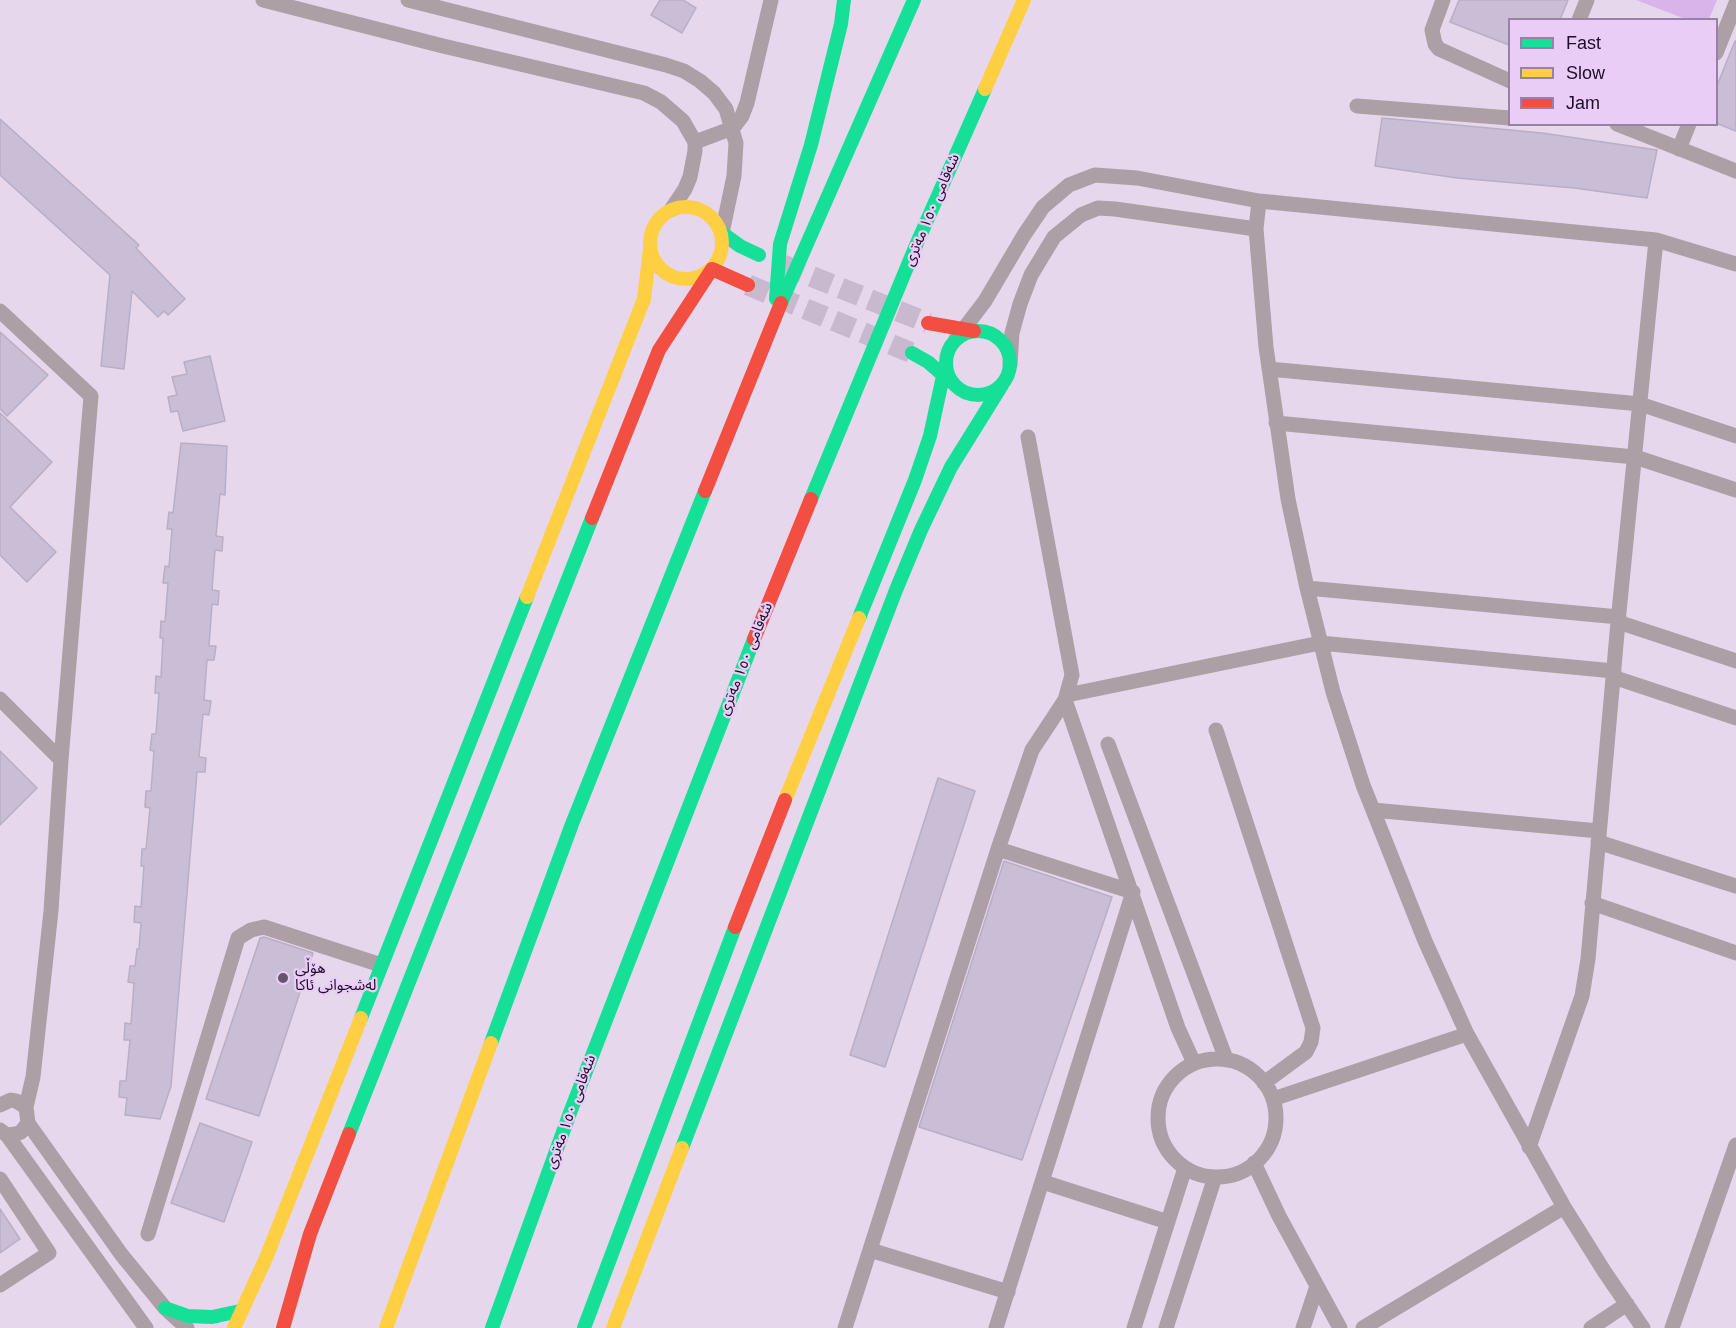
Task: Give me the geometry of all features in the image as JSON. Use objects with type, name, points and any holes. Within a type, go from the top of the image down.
[{"type":"main road","points":[[775,317],[780,244],[811,145],[841,24],[844,0]]},
{"type":"main road","points":[[387,1328],[572,824],[775,317],[914,0]]},
{"type":"main road","name":"شەقامی ١٥٠ مەتری","points":[[492,1328],[571,1110],[744,662],[917,243],[1024,0]]},
{"type":"main road","points":[[1007,39],[1035,0]]},
{"type":"main road","points":[[234,1328],[266,1258],[644,299],[650,239],[657,221],[671,210],[692,207],[702,210],[710,216],[722,233],[740,246],[759,255]]},
{"type":"main road","points":[[283,1328],[310,1234],[642,390],[659,350],[712,270],[721,251],[722,233]]},
{"type":"main road","points":[[650,249],[658,265],[672,276],[684,279],[696,278],[712,270],[748,285]]},
{"type":"main road","points":[[612,1328],[896,590],[951,467],[1008,376],[1009,354],[1004,344],[996,336],[985,332],[965,333],[928,322]]},
{"type":"main road","points":[[585,1328],[751,884],[915,480],[947,374],[950,347],[965,333]]},
{"type":"main road","points":[[912,353],[947,374],[957,389],[975,396],[994,392],[1002,385]]},
{"type":"main road","points":[[165,1308],[176,1313],[200,1317],[221,1316],[240,1311]]},
{"type":"street","points":[[263,0],[443,46],[644,93],[673,111],[683,121],[695,142],[696,151],[690,177],[671,210]]},
{"type":"street","points":[[408,0],[684,71],[700,81],[714,93],[726,109],[736,143],[734,176],[722,233]]},
{"type":"street","points":[[695,142],[733,128],[742,116],[747,104],[771,0]]},
{"type":"street","points":[[1443,0],[1432,30],[1439,50],[1508,81]]},
{"type":"street","points":[[1580,18],[1587,0]]},
{"type":"street","points":[[1718,48],[1736,3]]},
{"type":"street","points":[[1358,106],[1508,118]]},
{"type":"street","points":[[1621,126],[1736,171]]},
{"type":"street","points":[[1679,149],[1688,126]]},
{"type":"street","points":[[965,333],[1043,207],[1076,181],[1095,176],[1116,175],[1259,201],[1656,240],[1736,264]]},
{"type":"street","points":[[1259,201],[1256,229],[1269,369],[1288,499],[1320,643],[1363,785],[1425,941],[1467,1034],[1564,1207],[1643,1328]]},
{"type":"street","points":[[1010,365],[1012,333],[1031,275],[1054,237],[1081,215],[1098,208],[1115,208],[1256,229]]},
{"type":"street","points":[[1529,1147],[1582,996],[1588,959],[1618,620],[1656,240]]},
{"type":"street","points":[[0,311],[91,396],[51,911],[33,1077],[26,1107],[28,1123],[122,1254],[165,1308],[187,1328]]},
{"type":"street","points":[[1269,369],[1640,404],[1736,436]]},
{"type":"street","points":[[1276,423],[1635,457],[1736,490]]},
{"type":"street","points":[[845,1328],[998,849],[1032,750],[1066,698],[1072,675],[1028,437]]},
{"type":"street","points":[[1307,588],[1618,620],[1736,661]]},
{"type":"street","points":[[1066,698],[1320,643],[1613,674],[1736,718]]},
{"type":"street","points":[[1066,698],[1178,1028],[1194,1063]]},
{"type":"street","points":[[0,699],[61,760]]},
{"type":"street","points":[[1216,730],[1313,1028],[1311,1042],[1306,1052],[1264,1083]]},
{"type":"street","points":[[1107,744],[1226,1059]]},
{"type":"street","points":[[1373,810],[1598,836],[1736,886]]},
{"type":"street","points":[[998,849],[1133,892]]},
{"type":"street","points":[[996,1328],[1133,892]]},
{"type":"street","points":[[1592,903],[1736,953]]},
{"type":"street","points":[[148,1234],[238,938],[251,930],[264,927],[381,965]]},
{"type":"street","points":[[1273,1099],[1467,1034]]},
{"type":"street","points":[[1207,1059],[1226,1059],[1243,1065],[1264,1083],[1273,1099],[1276,1118],[1273,1136],[1265,1152],[1254,1163],[1235,1174],[1215,1177],[1198,1174],[1175,1160],[1160,1136],[1157,1118],[1160,1100],[1168,1083],[1182,1070],[1207,1059]]},
{"type":"street","points":[[0,1105],[11,1100],[26,1107]]},
{"type":"street","points":[[3,1132],[21,1132],[28,1123]]},
{"type":"street","points":[[3,1132],[146,1328]]},
{"type":"street","points":[[1672,1328],[1736,1145]]},
{"type":"street","points":[[1254,1163],[1279,1216],[1340,1328]]},
{"type":"street","points":[[1134,1328],[1185,1168]]},
{"type":"street","points":[[1166,1328],[1215,1177]]},
{"type":"street","points":[[0,1179],[49,1253],[0,1285]]},
{"type":"street","points":[[1043,1182],[1168,1222]]},
{"type":"street","points":[[1363,1328],[1564,1207]]},
{"type":"street","points":[[870,1250],[1008,1292]]},
{"type":"street","points":[[1303,1328],[1317,1286]]},
{"type":"street","points":[[1591,1328],[1627,1304]]},
{"type":"shaded area","points":[[1636,0],[1717,0],[1709,18],[1683,18]]},
{"type":"building","points":[[660,0],[683,0],[696,8],[682,33],[651,15]]},
{"type":"building","points":[[1459,0],[1568,0],[1561,18],[1508,18],[1508,45],[1450,22]]},
{"type":"building","points":[[1736,41],[1736,131],[1718,124],[1718,83]]},
{"type":"building","points":[[1382,118],[1542,133],[1657,150],[1647,198],[1574,188],[1457,178],[1375,166]]},
{"type":"building","points":[[0,119],[139,245],[136,248],[185,299],[168,315],[164,311],[158,317],[132,291],[124,369],[101,366],[110,275],[0,175]]},
{"type":"building","points":[[0,332],[48,375],[7,416],[0,409]]},
{"type":"building","points":[[210,356],[225,421],[183,431],[178,411],[171,412],[168,397],[177,395],[172,377],[187,374],[184,362]]},
{"type":"building","points":[[0,413],[52,462],[10,507],[56,552],[27,582],[0,555]]},
{"type":"building","points":[[181,443],[227,446],[225,495],[220,494],[216,536],[223,537],[222,551],[215,550],[212,590],[219,591],[218,605],[212,604],[209,646],[216,646],[214,660],[207,660],[204,700],[211,701],[209,715],[203,714],[199,757],[206,758],[205,772],[197,772],[171,1086],[160,1119],[125,1115],[127,1098],[119,1097],[120,1081],[126,1081],[130,1040],[124,1040],[125,1023],[131,1024],[134,983],[128,982],[130,966],[135,966],[137,949],[139,949],[141,923],[134,922],[135,906],[141,907],[144,866],[141,866],[142,849],[146,849],[150,808],[145,807],[146,791],[151,791],[154,751],[150,750],[152,734],[156,734],[159,693],[155,693],[156,676],[161,677],[163,638],[160,638],[161,621],[165,622],[168,583],[163,583],[165,566],[169,567],[172,529],[167,529],[169,512],[173,513]]},
{"type":"building","points":[[0,751],[37,788],[0,825]]},
{"type":"building","points":[[938,778],[975,791],[885,1067],[850,1055]]},
{"type":"building","points":[[1004,861],[1112,897],[1022,1160],[919,1127]]},
{"type":"building","points":[[264,937],[313,953],[259,1116],[206,1099],[260,938]]},
{"type":"building","points":[[200,1123],[252,1142],[224,1222],[171,1203]]},
{"type":"building","points":[[0,1209],[20,1239],[0,1253]]},
{"type":"tunnel","points":[[783,265],[928,323]]},
{"type":"tunnel","points":[[748,285],[912,353]]},
{"type":"traffic: fast","points":[[776,299],[780,244],[811,145],[841,24],[844,0]]},
{"type":"traffic: fast","points":[[781,303],[914,0]]},
{"type":"traffic: fast","points":[[811,499],[917,243],[985,89]]},
{"type":"traffic: fast","points":[[722,233],[740,246],[759,255]]},
{"type":"traffic: fast","points":[[972,331],[984,331],[1001,340],[1008,351],[1010,363],[1008,375],[1001,386],[984,395],[972,395],[960,390],[951,381],[946,369],[946,357],[951,345],[960,336],[972,331]]},
{"type":"traffic: fast","points":[[912,353],[928,362],[951,382]]},
{"type":"traffic: fast","points":[[859,618],[915,480],[930,436],[945,367]]},
{"type":"traffic: fast","points":[[682,1148],[921,530],[951,467],[1002,385]]},
{"type":"traffic: fast","points":[[491,1043],[572,824],[705,491]]},
{"type":"traffic: fast","points":[[349,1134],[592,518]]},
{"type":"traffic: fast","points":[[361,1018],[527,597]]},
{"type":"traffic: fast","points":[[492,1328],[571,1110],[754,639]]},
{"type":"traffic: fast","points":[[584,1328],[735,927]]},
{"type":"traffic: fast","points":[[165,1308],[188,1316],[212,1317],[240,1311]]},
{"type":"traffic: slow","points":[[985,89],[1024,0]]},
{"type":"traffic: slow","points":[[686,207],[706,213],[716,223],[722,243],[716,263],[706,273],[686,279],[666,273],[656,263],[650,243],[656,223],[666,213],[686,207]]},
{"type":"traffic: slow","points":[[527,597],[644,299],[650,249]]},
{"type":"traffic: slow","points":[[785,800],[859,618]]},
{"type":"traffic: slow","points":[[234,1328],[266,1258],[361,1018]]},
{"type":"traffic: slow","points":[[386,1328],[491,1043]]},
{"type":"traffic: slow","points":[[613,1328],[682,1148]]},
{"type":"traffic: jam","points":[[592,518],[659,350],[712,269],[748,285]]},
{"type":"traffic: jam","points":[[705,491],[781,303]]},
{"type":"traffic: jam","points":[[928,323],[974,331]]},
{"type":"traffic: jam","points":[[754,639],[811,499]]},
{"type":"traffic: jam","points":[[735,927],[785,800]]},
{"type":"traffic: jam","points":[[283,1328],[310,1234],[349,1134]]},
{"type":"place","name":"هۆڵی لەشجوانی ئاکا","points":[[283,978]]}]
